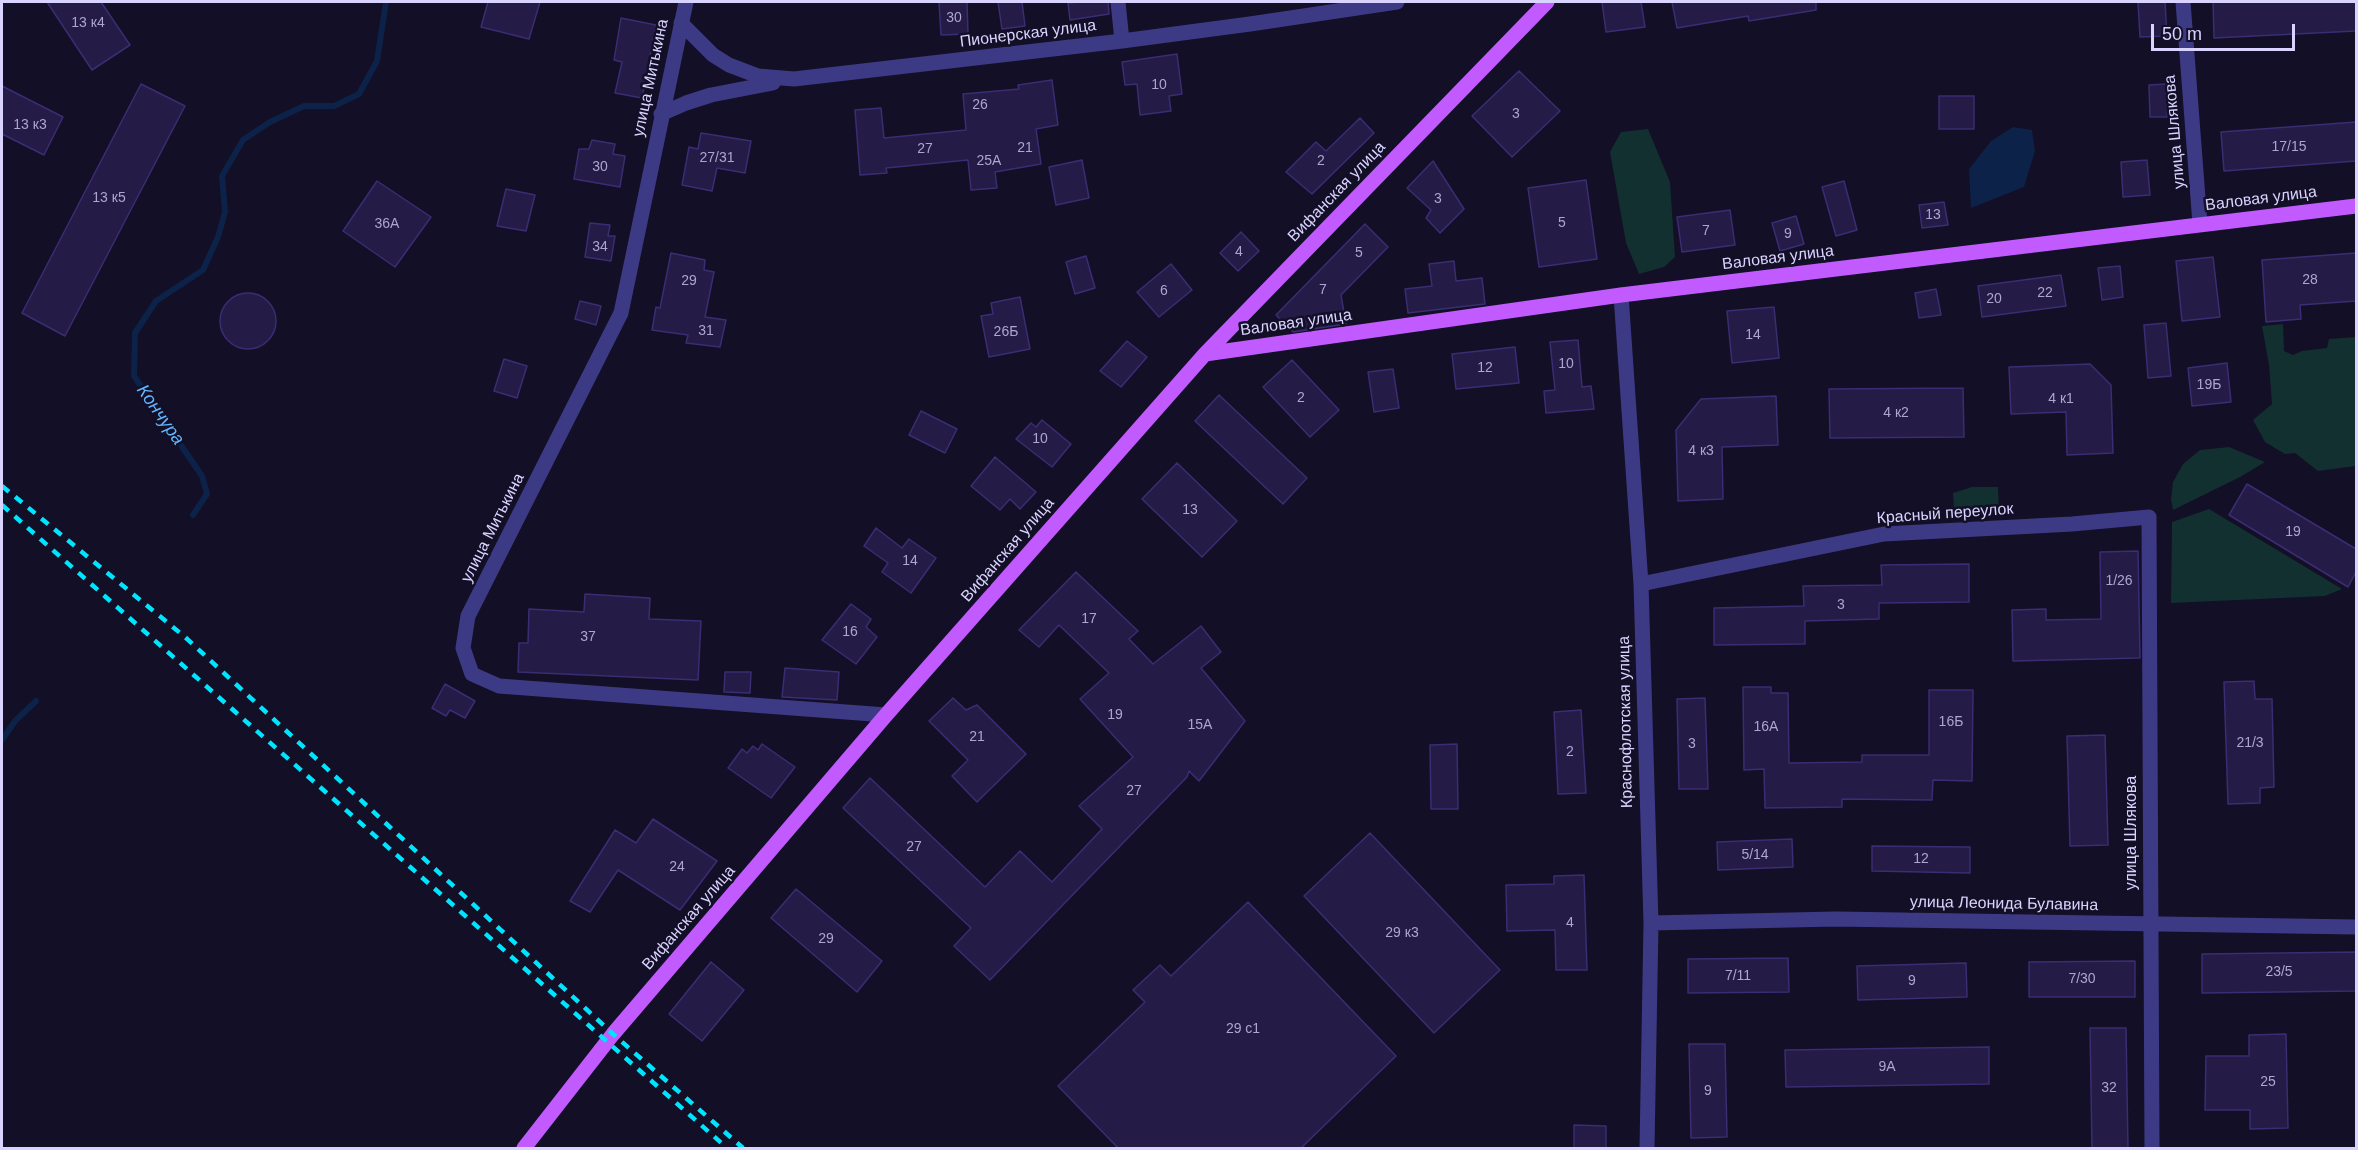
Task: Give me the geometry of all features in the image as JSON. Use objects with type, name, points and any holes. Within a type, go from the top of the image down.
[{"type":"main road","name":"Вифанская улица","points":[[524,1149],[614,1034],[886,715],[1205,354],[1547,2]]},
{"type":"main road","name":"Валовая улица","points":[[1205,354],[1621,295],[2356,206]]},
{"type":"street","name":"улица Митькина","points":[[686,2],[621,313],[468,616],[463,648],[472,674],[499,686],[886,715]]},
{"type":"street","points":[[1118,2],[1122,41]]},
{"type":"street","name":"Пионерская улица","points":[[681,23],[713,55],[729,65],[758,76],[794,79],[1122,41],[1397,2]]},
{"type":"street","name":"улица Шлякова","points":[[2183,2],[2200,224]]},
{"type":"street","points":[[662,114],[711,95],[794,79]]},
{"type":"street","name":"Краснофлотская улица","points":[[1621,295],[1641,584],[1651,923],[1647,1149]]},
{"type":"street","name":"улица Шлякова","points":[[2149,517],[2152,1149]]},
{"type":"street","name":"Красный переулок","points":[[1641,584],[1884,534],[2072,524],[2149,517]]},
{"type":"street","name":"улица Леонида Булавина","points":[[1651,923],[1836,919],[2356,927]]},
{"type":"green space","points":[[1648,129],[1670,182],[1675,257],[1664,267],[1639,274],[1626,243],[1610,152],[1621,132]]},
{"type":"green space","points":[[2283,324],[2284,351],[2293,355],[2302,351],[2327,348],[2329,339],[2356,337],[2356,466],[2318,471],[2295,453],[2285,454],[2265,442],[2253,420],[2272,404],[2269,365],[2262,326]]},
{"type":"green space","points":[[2229,447],[2265,462],[2173,510],[2171,499],[2173,482],[2183,464],[2200,450]]},
{"type":"green space","points":[[1972,487],[1998,487],[1999,511],[1954,511],[1953,493]]},
{"type":"green space","points":[[2209,509],[2342,589],[2325,596],[2171,603],[2172,522]]},
{"type":"water","points":[[2013,127],[2032,130],[2035,151],[2024,187],[1971,208],[1969,169],[1991,141]]},
{"type":"building","points":[[47,2],[101,2],[130,45],[92,70]]},
{"type":"building","points":[[488,2],[540,2],[529,39],[481,27]]},
{"type":"building","points":[[939,2],[967,2],[968,34],[941,35]]},
{"type":"building","points":[[998,2],[1022,2],[1025,26],[1002,29]]},
{"type":"building","points":[[1108,2],[1109,14],[1070,20],[1068,3]]},
{"type":"building","points":[[1602,2],[1641,2],[1645,27],[1606,32]]},
{"type":"building","points":[[1672,2],[1816,2],[1816,10],[1749,21],[1748,16],[1677,28]]},
{"type":"building","points":[[2138,2],[2165,2],[2167,36],[2140,37]]},
{"type":"building","points":[[2213,2],[2356,2],[2356,31],[2214,38]]},
{"type":"building","points":[[621,18],[656,25],[642,98],[615,93],[622,62],[614,60]]},
{"type":"building","points":[[1177,54],[1182,94],[1169,96],[1171,111],[1140,115],[1137,84],[1125,85],[1122,62]]},
{"type":"building","points":[[1519,71],[1560,111],[1512,157],[1472,116]]},
{"type":"building","points":[[1052,80],[1058,125],[1036,129],[1041,164],[995,172],[997,188],[971,190],[968,160],[886,168],[887,173],[860,175],[855,110],[881,108],[884,138],[966,130],[963,94],[1019,89],[1018,85]]},
{"type":"building","points":[[141,84],[185,106],[65,336],[22,313]]},
{"type":"building","points":[[2166,84],[2167,117],[2150,117],[2149,85]]},
{"type":"building","points":[[2,86],[63,117],[44,155],[2,134]]},
{"type":"building","points":[[1939,96],[1974,96],[1974,129],[1939,129]]},
{"type":"building","points":[[1360,118],[1374,133],[1312,194],[1286,172],[1316,142],[1326,151]]},
{"type":"building","points":[[2356,122],[2356,161],[2224,171],[2221,132]]},
{"type":"building","points":[[701,133],[751,141],[745,173],[717,168],[712,191],[682,185],[689,147],[698,149]]},
{"type":"building","points":[[592,140],[615,144],[613,154],[625,156],[620,187],[574,179],[579,149],[589,149]]},
{"type":"building","points":[[1082,160],[1089,198],[1056,205],[1049,167]]},
{"type":"building","points":[[2147,160],[2150,195],[2123,197],[2121,162]]},
{"type":"building","points":[[1433,161],[1464,209],[1440,233],[1426,218],[1431,210],[1407,188]]},
{"type":"building","points":[[1586,180],[1597,259],[1539,267],[1528,188]]},
{"type":"building","points":[[377,181],[431,217],[395,267],[343,231]]},
{"type":"building","points":[[1844,181],[1857,230],[1836,236],[1822,187]]},
{"type":"building","points":[[506,189],[535,195],[526,231],[497,226]]},
{"type":"building","points":[[1944,202],[1948,225],[1922,228],[1919,205]]},
{"type":"building","points":[[1730,210],[1735,245],[1682,252],[1677,217]]},
{"type":"building","points":[[1796,216],[1804,244],[1780,251],[1772,223]]},
{"type":"building","points":[[590,223],[610,225],[608,236],[615,236],[611,261],[585,257]]},
{"type":"building","points":[[1365,224],[1388,247],[1341,295],[1346,324],[1293,332],[1276,315]]},
{"type":"building","points":[[1241,232],[1259,251],[1238,271],[1220,253]]},
{"type":"building","points":[[671,253],[705,260],[704,270],[714,272],[705,317],[726,320],[720,347],[686,343],[688,335],[652,330],[656,307],[660,308]]},
{"type":"building","points":[[2356,253],[2356,301],[2300,305],[2301,319],[2266,322],[2262,260]]},
{"type":"building","points":[[1086,256],[1095,288],[1075,294],[1066,262]]},
{"type":"building","points":[[2213,257],[2220,317],[2182,321],[2176,261]]},
{"type":"building","points":[[1454,261],[1456,281],[1482,278],[1485,304],[1408,313],[1405,289],[1432,286],[1429,264]]},
{"type":"building","points":[[1171,264],[1192,290],[1159,317],[1137,292]]},
{"type":"building","points":[[2120,266],[2123,297],[2102,300],[2098,268]]},
{"type":"building","points":[[2061,275],[2066,306],[1982,317],[1978,286]]},
{"type":"building","points":[[1936,289],[1941,315],[1919,318],[1915,293]]},
{"type":"building","points":[[243,293],[253,293],[268,301],[274,310],[276,321],[274,332],[268,341],[253,349],[243,349],[232,344],[225,337],[220,326],[220,316],[225,305],[232,298]]},
{"type":"building","points":[[1020,297],[1030,349],[989,357],[981,316],[993,314],[991,303]]},
{"type":"building","points":[[580,301],[601,306],[596,325],[575,319]]},
{"type":"building","points":[[1774,307],[1779,358],[1732,363],[1727,311]]},
{"type":"building","points":[[2166,323],[2171,376],[2148,378],[2144,325]]},
{"type":"building","points":[[1578,340],[1582,387],[1591,386],[1594,409],[1546,413],[1544,391],[1555,390],[1550,342]]},
{"type":"building","points":[[1127,341],[1147,357],[1121,387],[1100,371]]},
{"type":"building","points":[[1515,347],[1519,383],[1456,389],[1452,354]]},
{"type":"building","points":[[504,359],[527,366],[517,398],[494,391]]},
{"type":"building","points":[[1292,360],[1339,410],[1310,437],[1263,387]]},
{"type":"building","points":[[2227,363],[2231,402],[2192,406],[2188,368]]},
{"type":"building","points":[[2090,364],[2111,385],[2113,453],[2067,455],[2066,412],[2011,414],[2009,367]]},
{"type":"building","points":[[1393,369],[1399,408],[1374,412],[1368,372]]},
{"type":"building","points":[[1963,388],[1964,437],[1830,438],[1829,389]]},
{"type":"building","points":[[1219,395],[1307,478],[1283,504],[1195,421]]},
{"type":"building","points":[[1776,396],[1778,445],[1722,447],[1723,499],[1678,501],[1676,430],[1701,399]]},
{"type":"building","points":[[921,411],[957,429],[945,453],[909,435]]},
{"type":"building","points":[[1042,420],[1071,444],[1052,467],[1016,439],[1031,423],[1036,427]]},
{"type":"building","points":[[995,457],[1036,492],[1020,509],[1010,499],[1000,510],[971,486]]},
{"type":"building","points":[[1177,463],[1237,521],[1202,557],[1142,499]]},
{"type":"building","points":[[2247,484],[2356,549],[2356,572],[2348,587],[2229,515]]},
{"type":"building","points":[[876,528],[902,548],[909,539],[936,558],[911,593],[882,572],[888,563],[864,546]]},
{"type":"building","points":[[2138,551],[2140,658],[2013,661],[2012,610],[2046,609],[2046,620],[2101,619],[2100,552]]},
{"type":"building","points":[[1969,564],[1969,602],[1879,603],[1879,619],[1805,621],[1805,644],[1714,645],[1714,608],[1804,606],[1803,586],[1882,585],[1881,565]]},
{"type":"building","points":[[1076,572],[1138,631],[1129,639],[1153,664],[1201,626],[1221,652],[1201,668],[1245,721],[1199,781],[1189,771],[1187,777],[990,980],[954,946],[971,928],[843,808],[870,778],[985,887],[1020,851],[1052,882],[1102,829],[1079,806],[1133,757],[1080,699],[1109,673],[1059,625],[1039,647],[1019,630]]},
{"type":"building","points":[[585,594],[650,598],[649,619],[701,621],[698,680],[518,672],[519,643],[528,643],[529,609],[584,612]]},
{"type":"building","points":[[851,604],[871,619],[866,627],[877,637],[856,664],[822,640]]},
{"type":"building","points":[[785,668],[839,672],[837,700],[782,697]]},
{"type":"building","points":[[725,672],[751,672],[750,693],[724,692]]},
{"type":"building","points":[[2254,681],[2255,699],[2272,699],[2274,787],[2260,788],[2260,803],[2228,804],[2224,682]]},
{"type":"building","points":[[445,684],[475,701],[465,718],[450,710],[446,716],[432,708]]},
{"type":"building","points":[[1743,687],[1771,687],[1771,693],[1788,693],[1789,763],[1862,762],[1862,755],[1929,755],[1929,690],[1973,690],[1972,781],[1933,780],[1932,800],[1842,799],[1842,807],[1765,808],[1764,769],[1744,770]]},
{"type":"building","points":[[953,698],[966,710],[977,705],[1026,754],[977,802],[952,776],[968,760],[929,721]]},
{"type":"building","points":[[1705,698],[1708,789],[1679,789],[1677,699]]},
{"type":"building","points":[[1581,710],[1586,793],[1558,794],[1554,712]]},
{"type":"building","points":[[2105,735],[2108,845],[2070,846],[2067,736]]},
{"type":"building","points":[[762,744],[795,767],[771,798],[728,768],[742,749],[747,753],[753,746],[758,750]]},
{"type":"building","points":[[1457,744],[1458,809],[1431,809],[1430,745]]},
{"type":"building","points":[[653,819],[717,861],[680,910],[618,870],[590,912],[570,901],[615,830],[636,843]]},
{"type":"building","points":[[1370,833],[1500,970],[1434,1033],[1304,896]]},
{"type":"building","points":[[1792,839],[1793,867],[1718,870],[1717,842]]},
{"type":"building","points":[[1872,846],[1970,847],[1970,873],[1872,871]]},
{"type":"building","points":[[1584,875],[1587,970],[1556,970],[1555,930],[1507,931],[1506,885],[1554,884],[1554,876]]},
{"type":"building","points":[[796,889],[882,961],[857,992],[771,918]]},
{"type":"building","points":[[1248,902],[1396,1056],[1300,1149],[1119,1149],[1058,1086],[1145,1002],[1133,990],[1160,965],[1171,976]]},
{"type":"building","points":[[2356,952],[2356,991],[2202,993],[2202,954]]},
{"type":"building","points":[[1788,958],[1789,992],[1688,993],[1688,959]]},
{"type":"building","points":[[2135,961],[2135,997],[2029,997],[2029,962]]},
{"type":"building","points":[[711,962],[744,990],[702,1041],[669,1014]]},
{"type":"building","points":[[1966,963],[1967,997],[1858,1000],[1857,966]]},
{"type":"building","points":[[2090,1028],[2126,1028],[2128,1149],[2092,1149]]},
{"type":"building","points":[[2286,1034],[2288,1128],[2250,1129],[2250,1110],[2205,1110],[2206,1056],[2249,1056],[2249,1035]]},
{"type":"building","points":[[1689,1044],[1725,1044],[1727,1137],[1691,1138]]},
{"type":"building","points":[[1989,1047],[1989,1084],[1786,1087],[1785,1050]]},
{"type":"building","points":[[1574,1125],[1606,1126],[1606,1149],[1574,1149]]},
{"type":"waterway","name":"Кончура","points":[[193,515],[207,494],[202,476],[134,376],[135,333],[156,301],[203,270],[218,237],[225,212],[222,176],[243,140],[270,122],[304,106],[334,106],[359,94],[377,61],[386,2]]},
{"type":"waterway","name":"Кончура","points":[[2,740],[15,721],[36,701]]},
{"type":"railway","points":[[2,486],[185,637],[613,1034],[743,1148]]},
{"type":"railway","points":[[2,505],[727,1148]]}]
